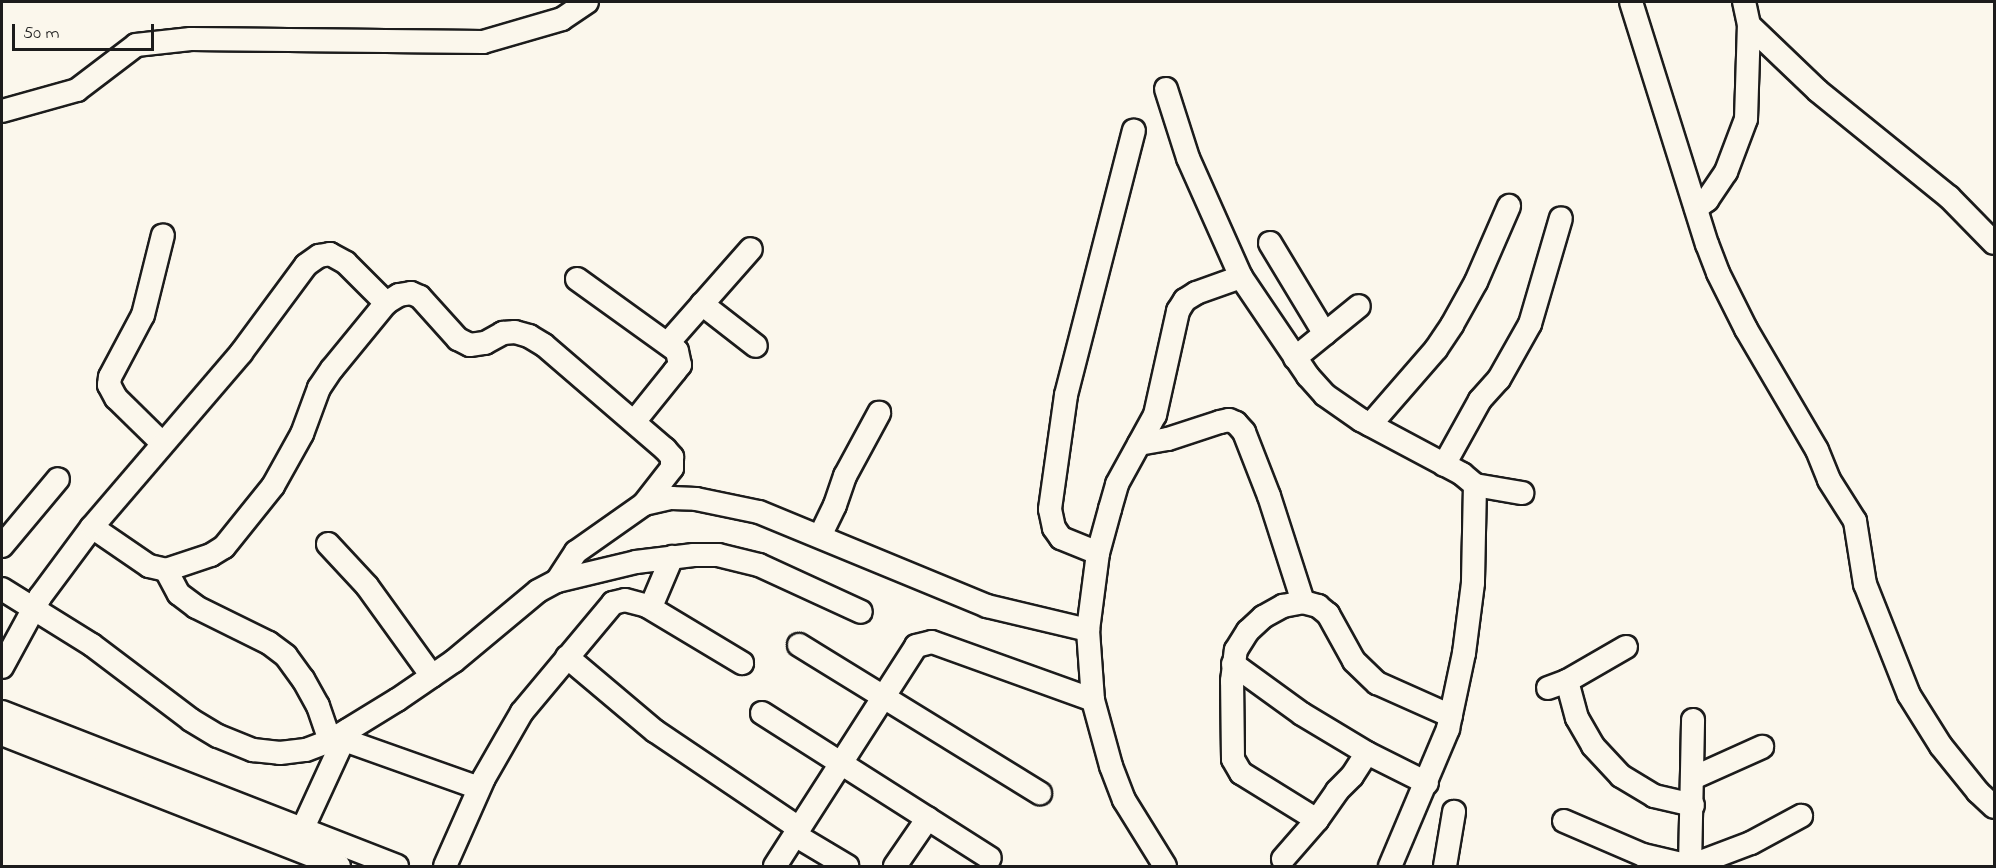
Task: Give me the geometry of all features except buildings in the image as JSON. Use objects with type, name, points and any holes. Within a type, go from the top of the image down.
[{"type":"street","points":[[2,111],[77,90],[136,45],[191,39],[483,42],[562,18],[587,2]]},
{"type":"street","points":[[1630,2],[1718,273],[1746,329],[1817,450],[1829,480],[1855,522],[1865,584],[1909,695],[1941,746],[1978,792],[1995,807]]},
{"type":"street","points":[[1696,208],[1707,200],[1726,172],[1746,119],[1749,25],[1744,2]]},
{"type":"street","points":[[1749,25],[1818,91],[1949,197],[1995,243]]},
{"type":"street","points":[[1166,89],[1188,158],[1241,277],[1295,358],[1325,395],[1370,425],[1444,465],[1475,485],[1522,493]]},
{"type":"street","points":[[1098,553],[1061,538],[1054,528],[1050,509],[1066,395],[1134,131]]},
{"type":"street","points":[[1370,425],[1436,349],[1452,325],[1476,282],[1509,206]]},
{"type":"street","points":[[1444,465],[1480,400],[1499,379],[1530,324],[1562,218]]},
{"type":"street","points":[[162,443],[116,398],[109,385],[113,371],[143,315],[163,235]]},
{"type":"street","points":[[1270,243],[1325,334]]},
{"type":"street","points":[[668,343],[751,249]]},
{"type":"street","points":[[2,667],[33,610],[92,527],[241,353],[306,265],[319,256],[330,254],[346,263],[386,303]]},
{"type":"street","points":[[1165,867],[1124,800],[1092,700],[1088,630],[1098,553],[1117,484],[1155,415],[1178,311],[1185,300],[1196,293],[1241,277]]},
{"type":"street","points":[[577,279],[677,351],[680,364],[634,422]]},
{"type":"street","points":[[92,527],[149,566],[166,570],[211,555],[224,547],[273,486],[302,434],[319,388],[332,369],[386,303],[399,295],[411,293],[420,297],[458,339],[470,345],[485,343],[509,332],[529,336],[544,345],[672,457],[672,468],[644,504],[576,552],[557,581]]},
{"type":"street","points":[[702,304],[756,346]]},
{"type":"street","points":[[1295,358],[1359,306]]},
{"type":"street","points":[[820,536],[835,506],[845,476],[879,413]]},
{"type":"street","points":[[1139,444],[1168,439],[1229,420],[1236,423],[1244,432],[1269,496],[1303,602]]},
{"type":"street","points":[[2,546],[58,479]]},
{"type":"street","points":[[1390,867],[1427,783],[1451,716],[1464,653],[1473,583],[1477,503],[1475,485]]},
{"type":"street","points":[[644,504],[671,498],[725,504],[759,512],[987,606],[1088,630]]},
{"type":"street","points":[[328,544],[367,586],[432,676]]},
{"type":"street","points":[[2,589],[92,645],[191,720],[218,736],[254,750],[280,753],[306,750],[341,737],[432,676],[538,591],[557,581],[636,562],[672,557],[718,555],[759,565],[861,612]]},
{"type":"street","points":[[647,606],[657,596],[672,557]]},
{"type":"street","points":[[166,570],[175,588],[196,607],[268,643],[286,656],[341,737],[479,788]]},
{"type":"street","points":[[445,867],[479,788],[502,742],[522,712],[613,603],[625,600],[647,606],[742,663]]},
{"type":"street","points":[[1317,820],[1241,773],[1233,759],[1233,664],[1236,650],[1248,631],[1263,617],[1283,606],[1303,602],[1318,606],[1328,614],[1354,662],[1377,683],[1451,716]]},
{"type":"street","points":[[775,867],[916,646],[923,642],[932,642],[1092,700]]},
{"type":"street","points":[[799,645],[1040,793]]},
{"type":"street","points":[[1626,647],[1557,685],[1593,746],[1621,776],[1654,796],[1693,805]]},
{"type":"street","points":[[567,657],[656,731],[847,867]]},
{"type":"street","points":[[1233,664],[1302,714],[1367,753],[1427,783]]},
{"type":"street","points":[[2,712],[302,830],[346,861]]},
{"type":"street","points":[[762,713],[990,858]]},
{"type":"street","points":[[1690,866],[1693,720]]},
{"type":"street","points":[[2,734],[346,861],[397,867]]},
{"type":"street","points":[[302,830],[341,737]]},
{"type":"street","points":[[1693,778],[1762,747]]},
{"type":"street","points":[[1283,859],[1317,820],[1367,753]]},
{"type":"street","points":[[1445,867],[1454,812]]},
{"type":"street","points":[[1564,821],[1626,858],[1690,866],[1751,843],[1801,816]]},
{"type":"street","points":[[895,867],[928,818]]}]
